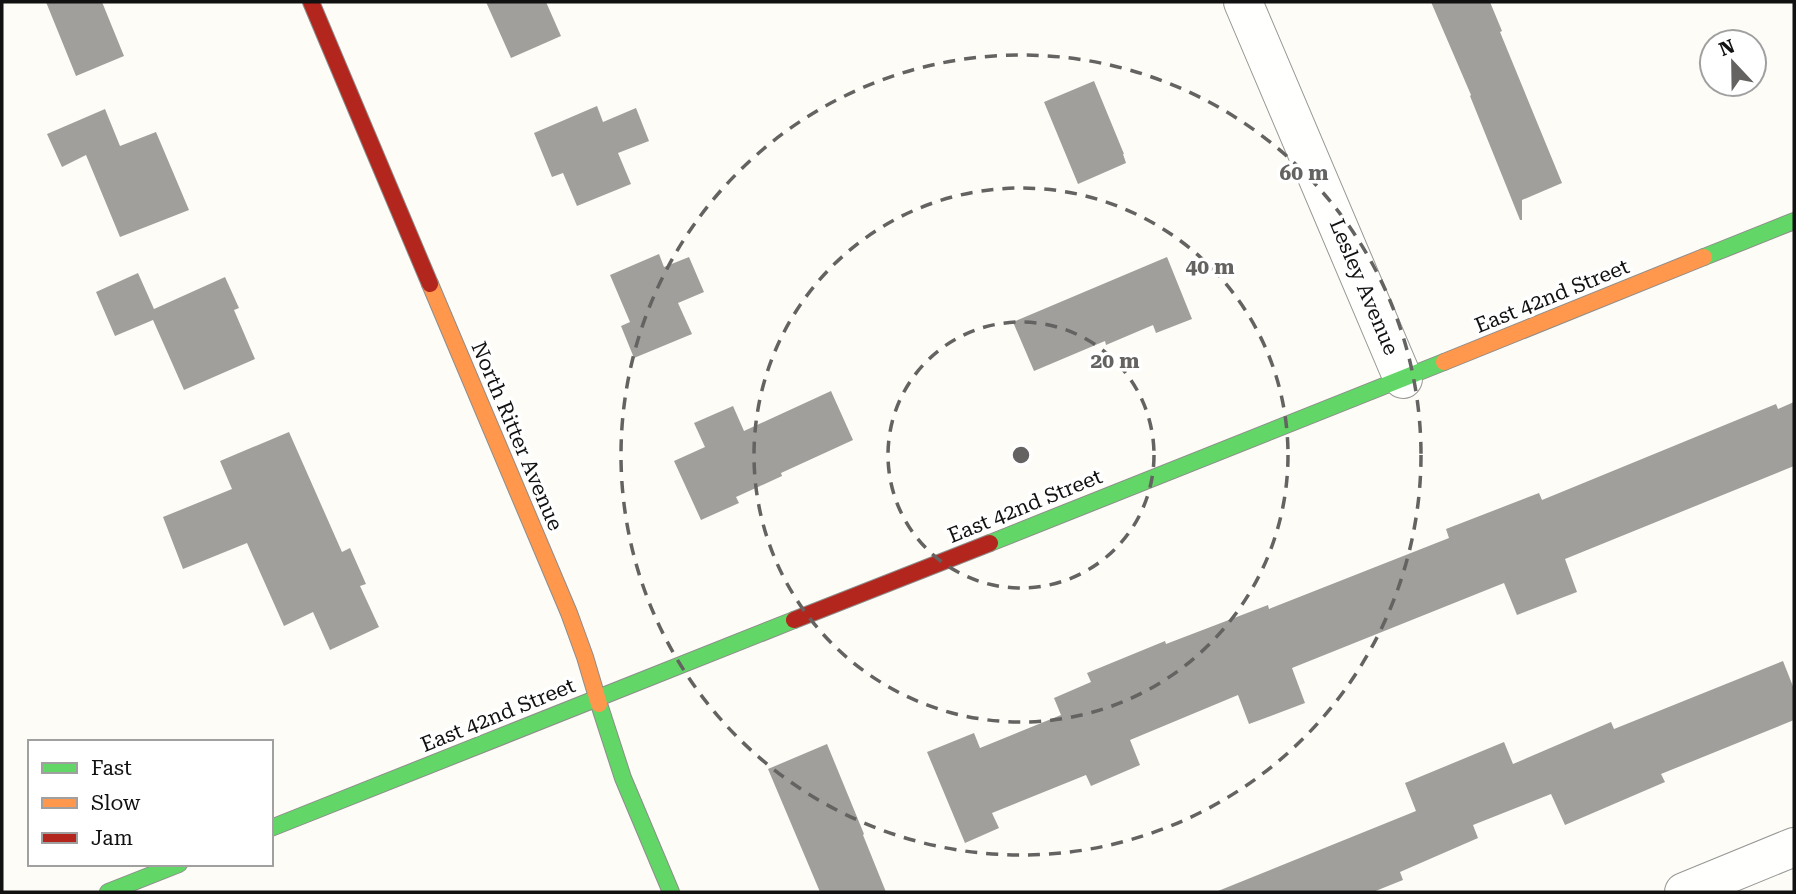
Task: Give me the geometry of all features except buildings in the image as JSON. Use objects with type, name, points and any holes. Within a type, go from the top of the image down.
[{"type":"street","name":"North Ritter Avenue","points":[[311,2],[569,613],[586,657],[623,778],[671,892]]},
{"type":"street","name":"Lesley Avenue","points":[[1243,2],[1403,379]]},
{"type":"street","name":"East 42nd Street","points":[[273,827],[1794,221]]},
{"type":"street","points":[[1684,892],[1794,847]]},
{"type":"street","points":[[108,892],[174,866]]},
{"type":"traffic: fast","points":[[1704,257],[1794,221]]},
{"type":"traffic: fast","points":[[990,543],[1444,362]]},
{"type":"traffic: fast","points":[[273,827],[794,620]]},
{"type":"traffic: fast","points":[[599,704],[623,778],[671,892]]},
{"type":"traffic: fast","points":[[108,892],[174,866]]},
{"type":"traffic: slow","points":[[1444,362],[1704,257]]},
{"type":"traffic: slow","points":[[430,284],[569,613],[599,704]]},
{"type":"traffic: jam","points":[[311,2],[430,284]]},
{"type":"traffic: jam","points":[[794,620],[990,543]]}]
